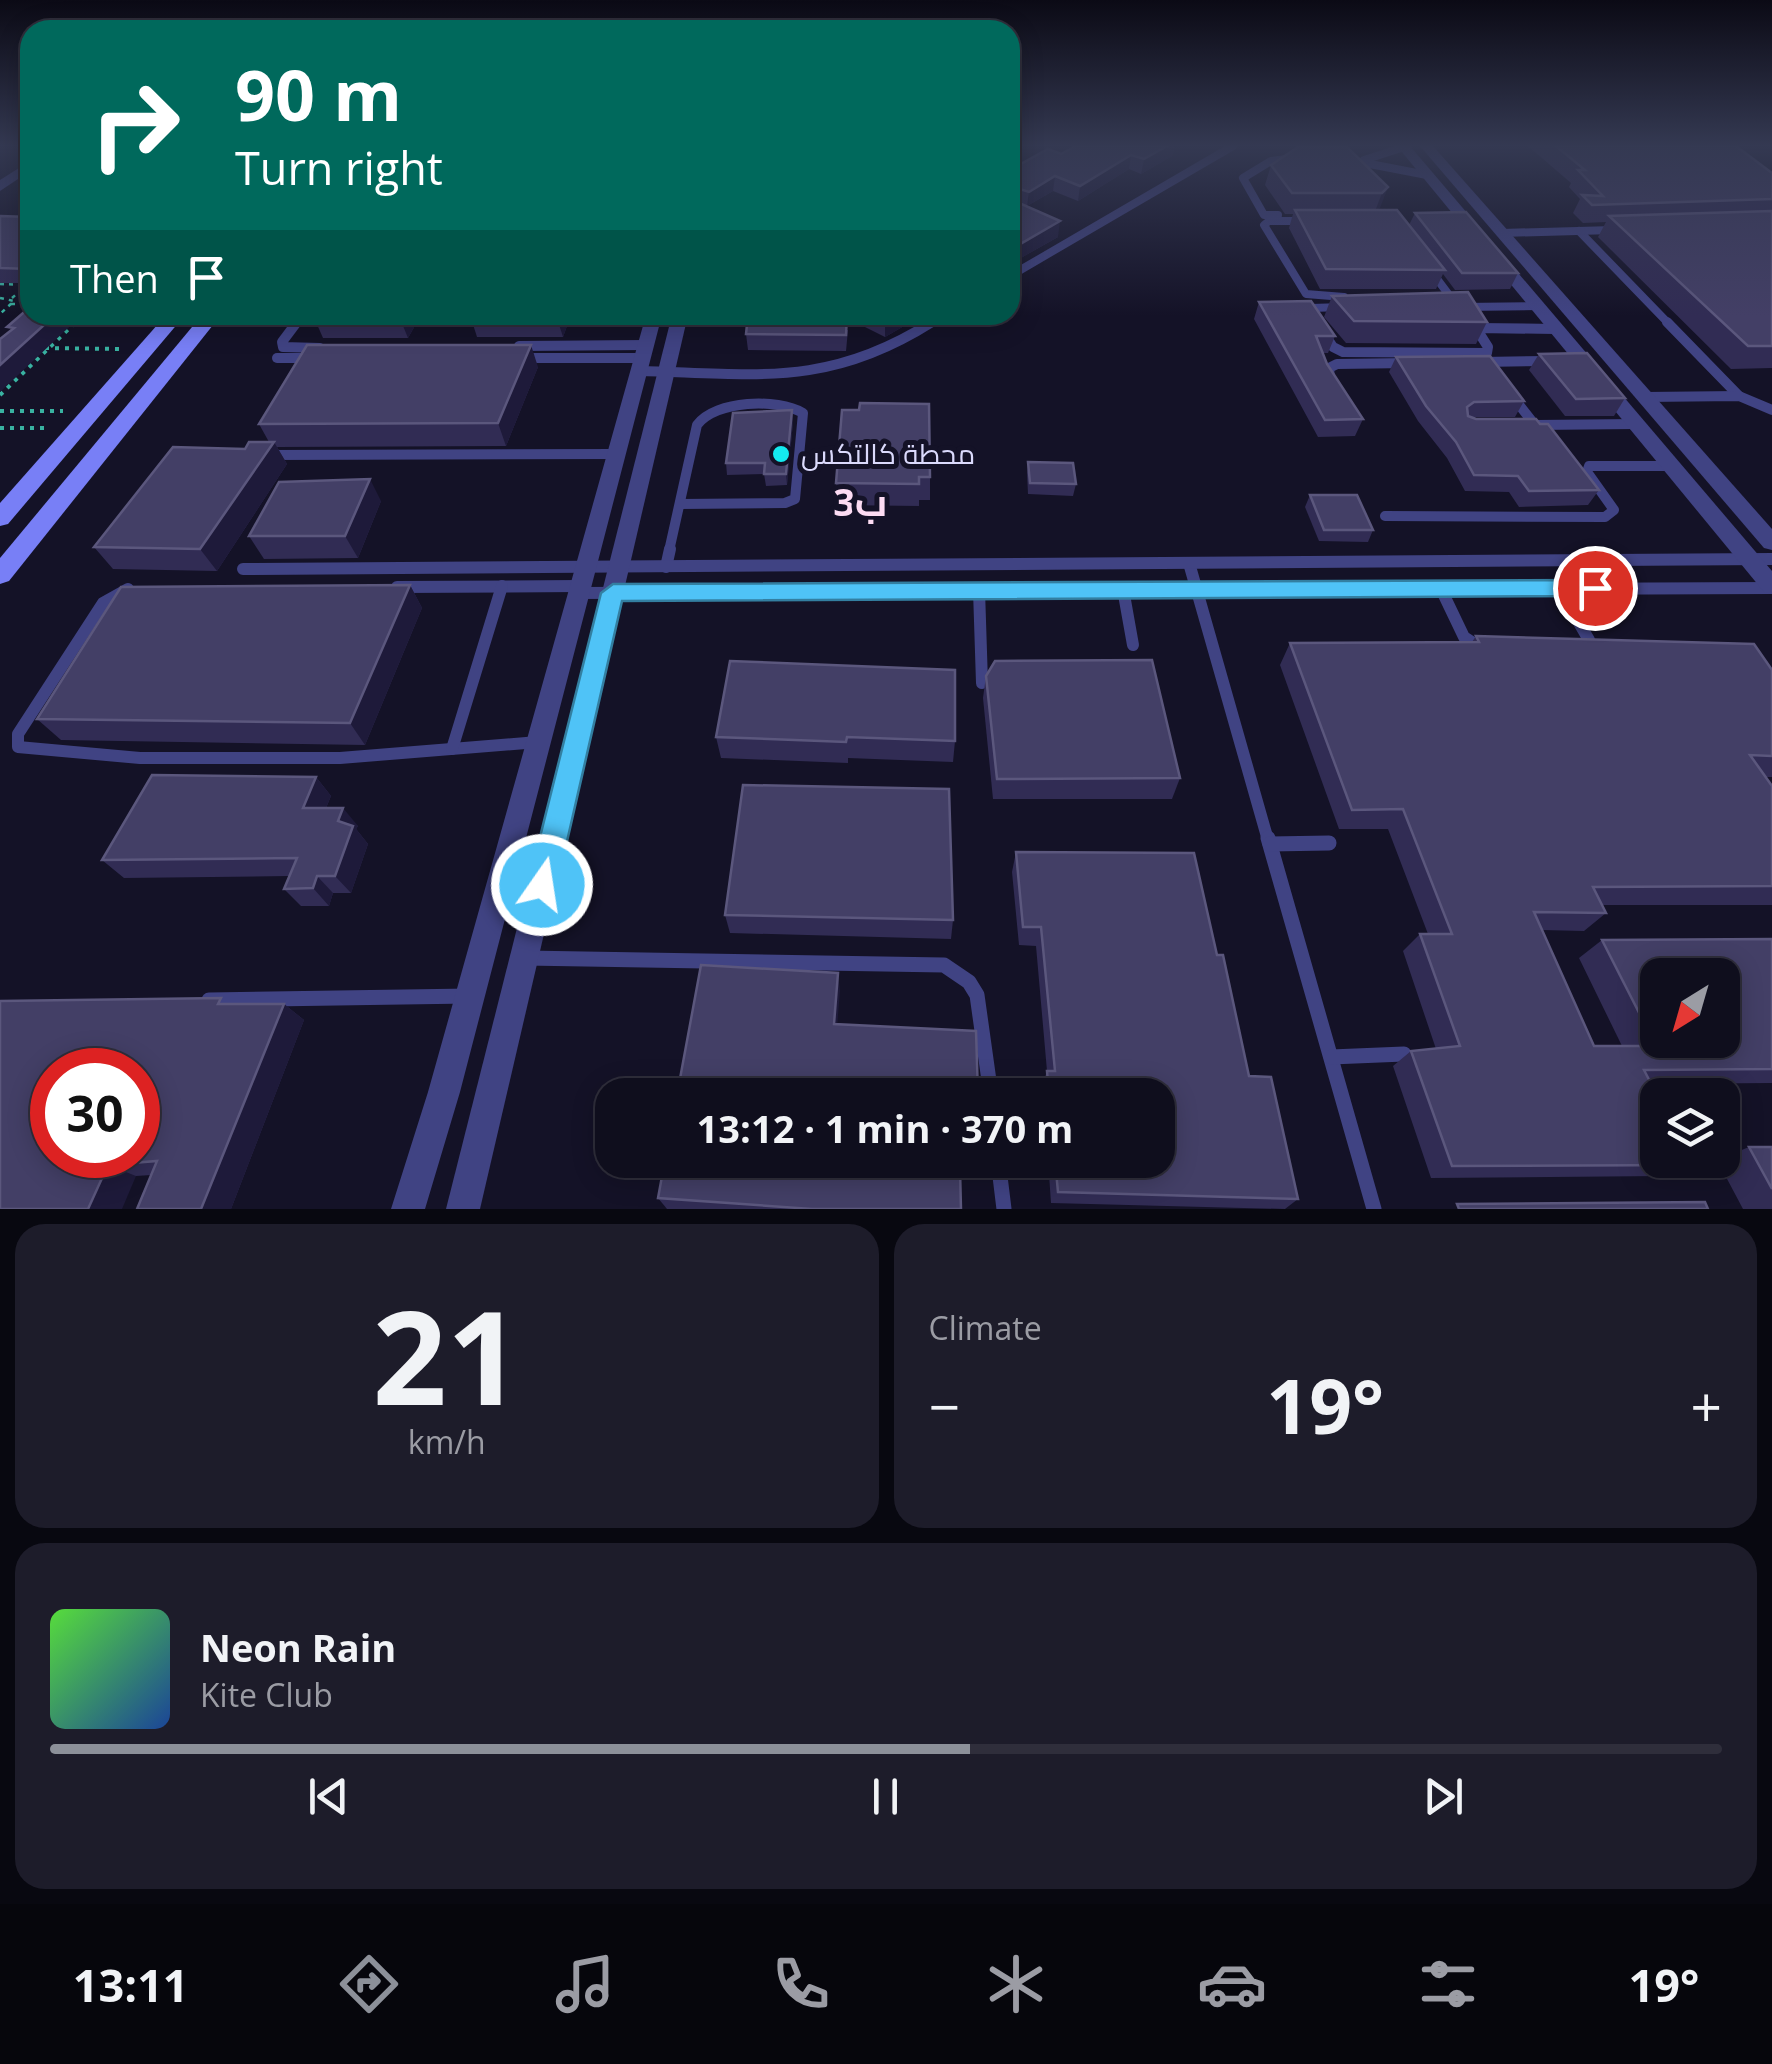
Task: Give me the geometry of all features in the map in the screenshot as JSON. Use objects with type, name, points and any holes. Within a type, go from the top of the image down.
[{"type":"street","points":[[1445,202],[1456,220],[1538,306],[1772,587]]},
{"type":"street","points":[[1475,202],[1772,543]]},
{"type":"street","points":[[0,518],[167,325]]},
{"type":"street","points":[[0,575],[204,325]]},
{"type":"street","points":[[408,1209],[470,996],[651,325]]},
{"type":"street","points":[[463,1209],[678,325]]},
{"type":"lane","points":[[1020,270],[1136,202]]},
{"type":"lane","points":[[1256,202],[1264,215],[1323,218],[1269,221],[1264,226],[1306,294],[1353,302],[1310,310],[1332,346],[1339,350],[1487,353],[1488,347],[1476,328],[1556,329]]},
{"type":"lane","points":[[1060,229],[1077,236]]},
{"type":"lane","points":[[1502,233],[1617,230]]},
{"type":"lane","points":[[1578,231],[1738,396]]},
{"type":"lane","points":[[1426,264],[1448,294],[1426,302],[1538,306]]},
{"type":"lane","points":[[277,358],[332,353],[283,347],[297,325]]},
{"type":"lane","points":[[508,346],[642,358],[666,371],[773,373],[837,366],[880,353],[927,325]]},
{"type":"lane","points":[[508,358],[642,358]]},
{"type":"lane","points":[[1336,390],[1328,376],[1329,368],[1338,364],[1583,361]]},
{"type":"lane","points":[[1486,362],[1498,378]]},
{"type":"lane","points":[[1510,394],[1534,425]]},
{"type":"lane","points":[[1645,397],[1738,396],[1772,410]]},
{"type":"lane","points":[[666,566],[697,424],[707,411],[794,408],[803,413],[796,498],[785,504],[680,504]]},
{"type":"lane","points":[[1518,426],[1636,424]]},
{"type":"lane","points":[[265,455],[616,454]]},
{"type":"lane","points":[[1384,516],[1606,517],[1614,510],[1587,472],[1590,466],[1672,466]]},
{"type":"lane","points":[[243,569],[582,582],[616,580],[666,566],[1772,559]]},
{"type":"lane","points":[[1189,563],[1374,1209]]},
{"type":"lane","points":[[384,587],[616,580],[979,590],[1772,587]]},
{"type":"lane","points":[[452,749],[502,586]]},
{"type":"lane","points":[[1441,588],[1464,637],[1473,645],[1486,646]]},
{"type":"lane","points":[[1560,588],[1589,640],[1583,647],[1563,647]]},
{"type":"lane","points":[[147,589],[120,591],[104,603],[18,734],[18,747],[140,758],[340,758],[538,742]]},
{"type":"lane","points":[[1123,589],[1133,645]]},
{"type":"lane","points":[[979,590],[982,683]]},
{"type":"lane","points":[[1270,844],[1328,843]]},
{"type":"lane","points":[[524,958],[944,965],[969,982],[978,996],[989,1078]]},
{"type":"lane","points":[[196,1000],[470,996]]},
{"type":"lane","points":[[1331,1057],[1404,1054]]},
{"type":"lane","points":[[1000,1178],[1004,1209]]},
{"type":"path","points":[[0,314],[20,292]]},
{"type":"path","points":[[0,298],[20,302]]},
{"type":"path","points":[[0,396],[74,325]]},
{"type":"path","points":[[31,347],[146,350]]},
{"type":"path","points":[[0,411],[86,419]]},
{"type":"path","points":[[0,428],[86,419]]},
{"type":"building","points":[[1589,202],[1669,202],[1592,205]]},
{"type":"building","points":[[1020,203],[1060,221],[1020,244]]},
{"type":"building","points":[[1295,210],[1397,210],[1445,270],[1326,269]]},
{"type":"building","points":[[1772,211],[1772,346],[1748,346],[1609,216]]},
{"type":"building","points":[[1466,212],[1518,273],[1462,273],[1415,213]]},
{"type":"building","points":[[0,216],[20,217],[20,269],[0,268]]},
{"type":"building","points":[[1468,292],[1487,322],[1354,321],[1332,296]]},
{"type":"building","points":[[1311,301],[1335,336],[1316,336],[1327,364],[1363,419],[1325,420],[1259,302]]},
{"type":"building","points":[[20,316],[20,325],[44,325],[0,365],[0,339],[14,328],[7,327]]},
{"type":"building","points":[[747,325],[846,325],[846,335],[746,334]]},
{"type":"building","points":[[307,345],[531,345],[498,423],[259,424]]},
{"type":"building","points":[[1587,353],[1625,398],[1576,399],[1539,354]]},
{"type":"building","points":[[1490,356],[1524,401],[1474,402],[1467,407],[1468,416],[1536,419],[1540,424],[1548,424],[1599,490],[1529,491],[1518,476],[1474,475],[1456,442],[1426,406],[1396,357]]},
{"type":"building","points":[[860,403],[929,404],[930,477],[919,477],[919,484],[836,483],[842,410],[859,410]]},
{"type":"building","points":[[792,410],[786,474],[764,474],[765,463],[726,463],[733,413]]},
{"type":"building","points":[[249,442],[274,442],[200,549],[94,547],[173,447],[245,449]]},
{"type":"building","points":[[1028,462],[1073,463],[1076,484],[1030,483]]},
{"type":"building","points":[[370,479],[345,536],[249,536],[279,482]]},
{"type":"building","points":[[1310,495],[1357,495],[1373,530],[1324,530]]},
{"type":"building","points":[[410,585],[350,723],[37,719],[121,587]]},
{"type":"building","points":[[1476,636],[1754,644],[1772,670],[1772,756],[1750,755],[1772,786],[1772,886],[1593,887],[1606,913],[1534,912],[1594,1046],[1640,1046],[1640,1058],[1740,1058],[1740,958],[1640,958],[1640,1015],[1602,940],[1772,939],[1772,1069],[1644,1070],[1648,1078],[1640,1078],[1640,1165],[1452,1166],[1411,1051],[1460,1046],[1420,934],[1452,934],[1403,809],[1352,810],[1290,643],[1479,642]]},
{"type":"building","points":[[1152,660],[1180,778],[997,779],[986,676],[995,661]]},
{"type":"building","points":[[730,661],[955,670],[955,741],[716,737]]},
{"type":"building","points":[[152,775],[316,777],[303,808],[343,808],[338,821],[353,826],[335,876],[317,876],[313,888],[284,889],[297,858],[102,860]]},
{"type":"building","points":[[743,785],[949,789],[953,920],[725,915]]},
{"type":"building","points":[[1016,852],[1194,853],[1217,955],[1223,955],[1249,1076],[1271,1077],[1298,1199],[1058,1192],[1057,1178],[1175,1178],[1175,1078],[1048,1078],[1047,1071],[1055,1071],[1041,927],[1023,927]]},
{"type":"building","points":[[701,965],[838,973],[834,1024],[976,1031],[977,1078],[680,1078]]},
{"type":"building","points":[[221,998],[218,1004],[284,1004],[201,1209],[137,1209],[150,1178],[160,1178],[160,1048],[30,1048],[30,1178],[102,1178],[88,1209],[0,1209],[0,1001]]},
{"type":"building","points":[[1749,1147],[1772,1147],[1772,1189]]},
{"type":"building","points":[[662,1178],[960,1178],[961,1209],[812,1209],[658,1198]]},
{"type":"building","points":[[1705,1202],[1708,1209],[1459,1209],[1457,1204]]},
{"type":"place","name":"محطة كالتكس","points":[[781,454]]},
{"type":"district","name":"ب3","points":[[860,503]]},
{"type":"route","points":[[542,885],[613,593],[1595,588]]}]
